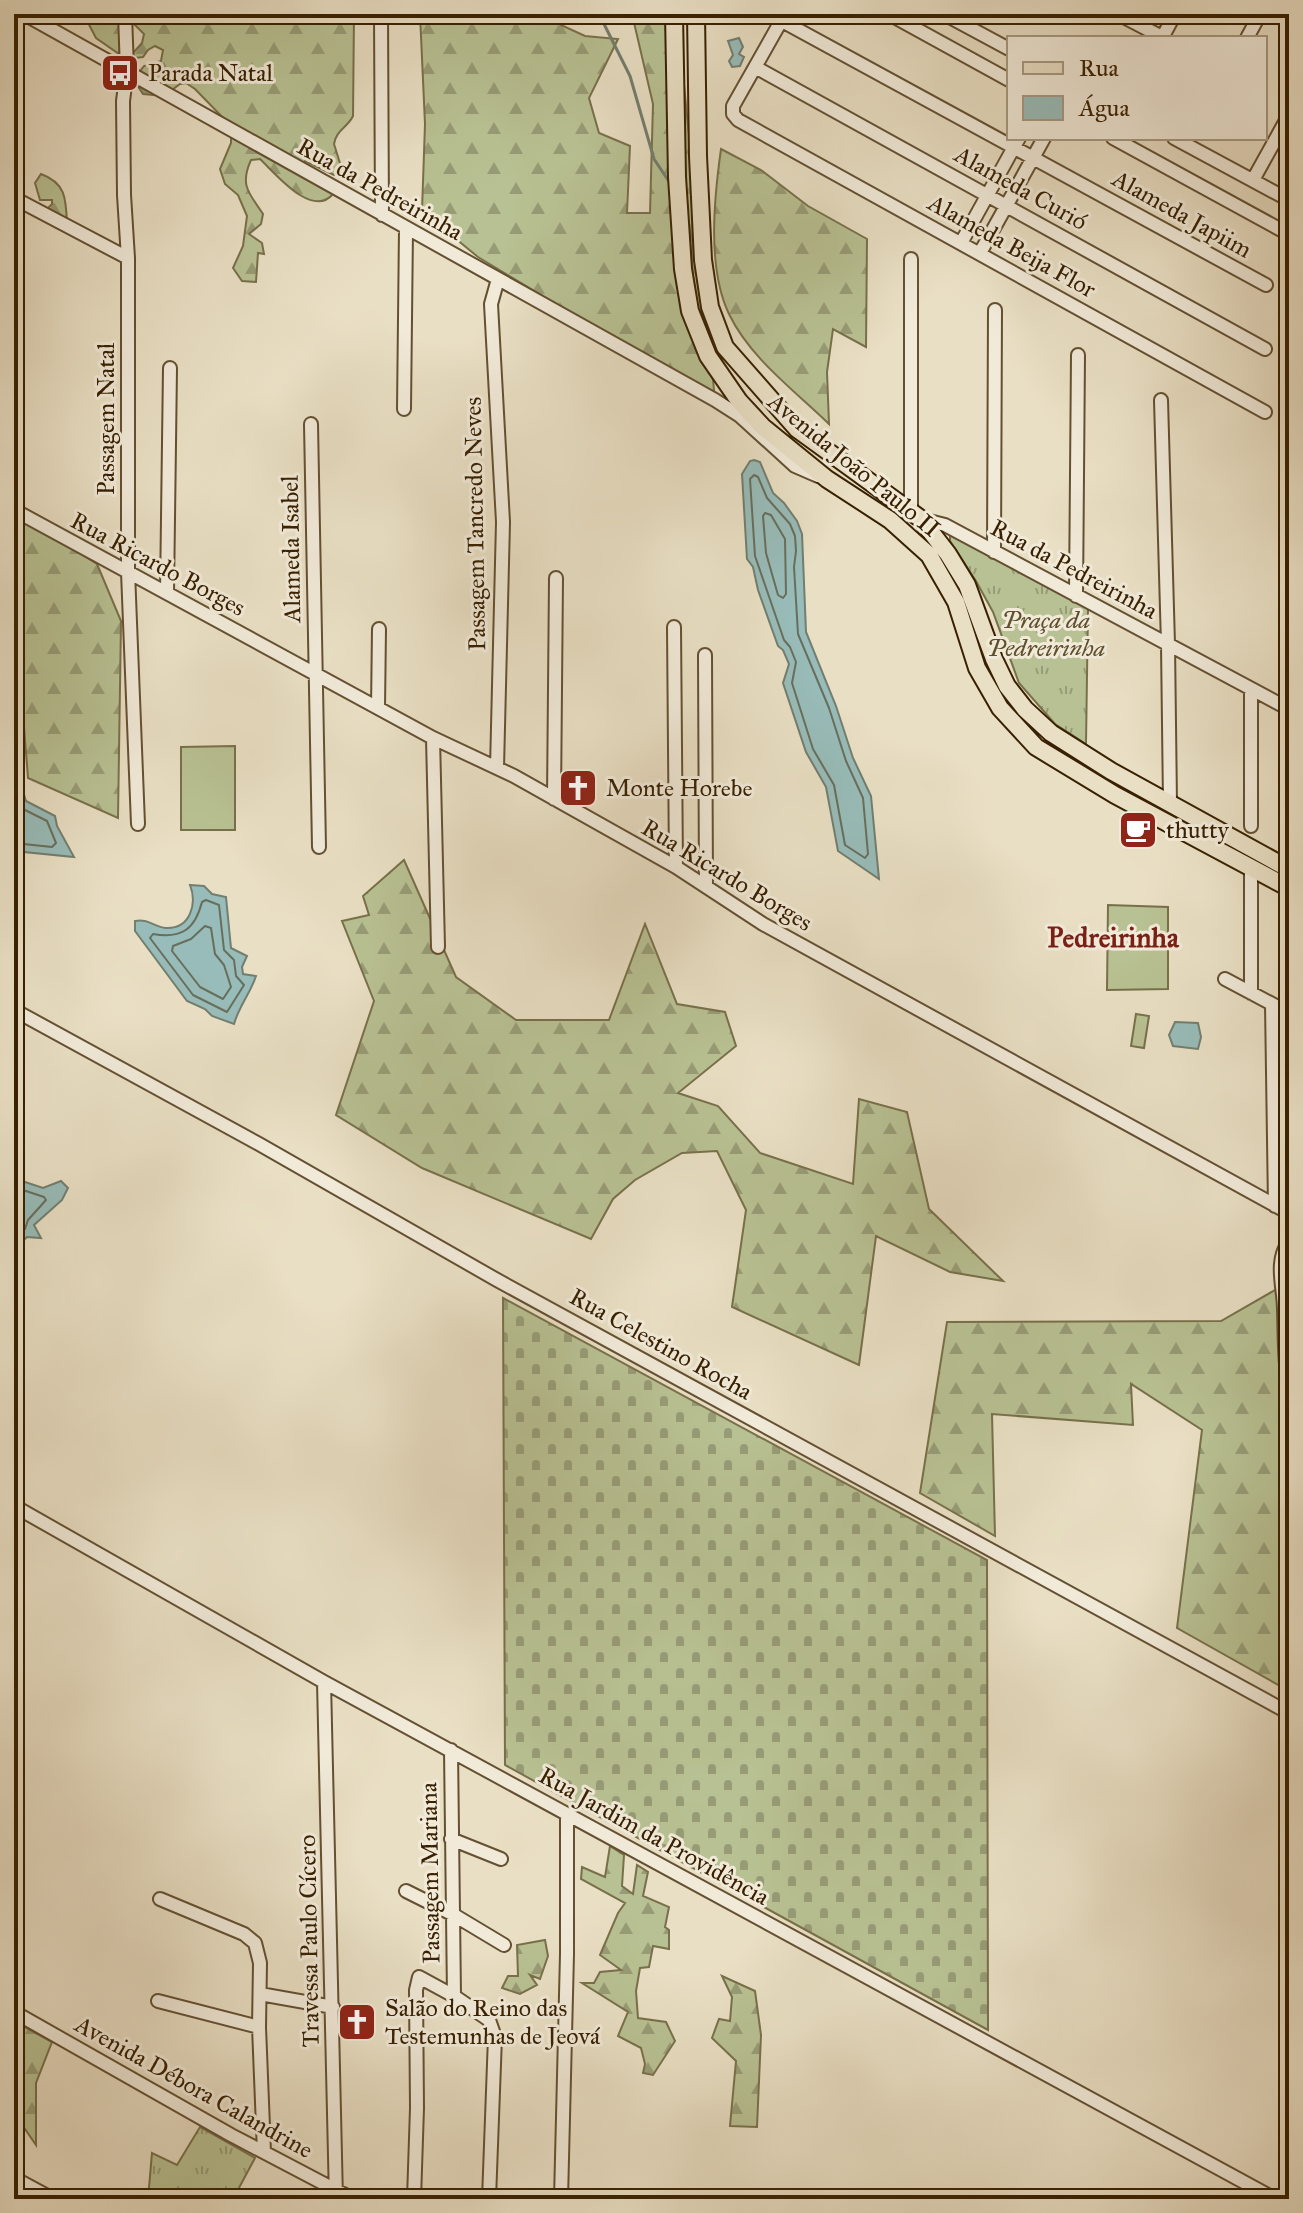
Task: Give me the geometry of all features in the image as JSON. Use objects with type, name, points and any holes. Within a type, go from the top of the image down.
[{"type":"main road","name":"Avenida João Paulo II","points":[[674,14],[683,269],[690,311],[708,356],[739,401],[763,427],[827,479],[890,520],[929,555],[956,602],[977,668],[1000,708],[1036,747],[1104,788],[1289,888]]},
{"type":"main road","name":"Avenida João Paulo II","points":[[696,14],[701,230],[710,307],[725,347],[797,429],[916,514],[948,554],[967,585],[994,659],[1007,686],[1025,709],[1051,733],[1289,869]]},
{"type":"street","name":"Rua da Pedreirinha","points":[[24,14],[715,400],[740,416],[795,466],[827,479]]},
{"type":"street","name":"Passagem Natal","points":[[125,14],[127,70],[123,101],[128,258],[128,572],[138,824]]},
{"type":"street","points":[[381,14],[382,215]]},
{"type":"street","points":[[889,14],[1007,79]]},
{"type":"street","points":[[944,14],[963,18],[1007,48]]},
{"type":"street","points":[[1118,14],[1158,36]]},
{"type":"street","points":[[1163,36],[1175,14]]},
{"type":"street","points":[[1248,36],[1260,14]]},
{"type":"street","points":[[755,67],[783,17]]},
{"type":"street","name":"Alameda Japiim","points":[[783,17],[1007,137]]},
{"type":"street","name":"Alameda Beija Flor","points":[[755,67],[733,106],[733,114],[738,120],[1265,412]]},
{"type":"street","name":"Alameda Curió","points":[[755,67],[1265,349]]},
{"type":"street","points":[[1253,180],[1289,115]]},
{"type":"street","points":[[980,253],[1043,140]]},
{"type":"street","points":[[1117,140],[1283,231]]},
{"type":"street","points":[[961,243],[1016,142]]},
{"type":"street","name":"Alameda Japiim","points":[[1016,142],[1033,157],[1266,285]]},
{"type":"street","points":[[1190,142],[1289,200]]},
{"type":"street","points":[[14,198],[128,258]]},
{"type":"street","points":[[404,409],[406,229]]},
{"type":"street","points":[[911,259],[916,514]]},
{"type":"street","name":"Passagem Tancredo Neves","points":[[497,768],[503,522],[491,304],[498,279]]},
{"type":"street","points":[[994,552],[995,310]]},
{"type":"street","points":[[1076,596],[1078,355]]},
{"type":"street","points":[[167,593],[170,368]]},
{"type":"street","points":[[1161,400],[1170,803]]},
{"type":"street","name":"Alameda Isabel","points":[[311,424],[319,847]]},
{"type":"street","name":"Rua Ricardo Borges","points":[[14,510],[433,738],[554,799],[676,867],[763,924],[1289,1213]]},
{"type":"street","name":"Rua da Pedreirinha","points":[[916,514],[937,521],[1289,709]]},
{"type":"street","points":[[554,799],[556,578]]},
{"type":"street","points":[[674,627],[676,867]]},
{"type":"street","points":[[378,708],[379,629]]},
{"type":"street","points":[[705,655],[706,886]]},
{"type":"street","points":[[1251,690],[1251,826]]},
{"type":"street","points":[[433,738],[438,947]]},
{"type":"street","points":[[1251,869],[1251,993]]},
{"type":"street","points":[[1225,979],[1289,1013]]},
{"type":"street","points":[[1272,1004],[1275,1206]]},
{"type":"street","name":"Rua Celestino Rocha","points":[[14,1010],[259,1144],[497,1280],[1289,1713]]},
{"type":"street","points":[[1288,1382],[1279,1276],[1280,1262],[1289,1241]]},
{"type":"street","name":"Rua Jardim da Providência","points":[[14,1506],[324,1682],[1275,2199]]},
{"type":"street","name":"Travessa Paulo Cícero","points":[[324,1682],[336,2194]]},
{"type":"street","name":"Passagem Mariana","points":[[451,1750],[454,1996]]},
{"type":"street","points":[[561,2199],[567,1814]]},
{"type":"street","points":[[451,1839],[501,1859]]},
{"type":"street","points":[[406,1891],[504,1945]]},
{"type":"street","points":[[160,1899],[251,1939],[260,1963],[264,2152]]},
{"type":"street","points":[[414,2199],[416,1988],[419,1977],[489,2020],[495,2037],[489,2199]]},
{"type":"street","points":[[260,1994],[333,2007]]},
{"type":"street","points":[[158,2001],[259,2027]]},
{"type":"street","name":"Avenida Débora Calandrine","points":[[14,2012],[336,2194],[353,2199]]},
{"type":"street","points":[[17,2180],[18,2199]]},
{"type":"street","points":[[17,2180],[53,2199]]},
{"type":"green space","points":[[47,14],[354,14],[353,116],[337,135],[334,144],[343,173],[334,175],[305,161],[302,164],[333,194],[324,200],[305,198],[284,183],[260,159],[251,160],[246,183],[263,214],[261,224],[249,234],[262,243],[264,254],[258,253],[256,282],[242,281],[233,268],[243,246],[247,216],[238,195],[225,184],[220,169],[231,143],[231,126],[186,83],[164,96],[143,94],[137,85],[137,75],[144,66],[161,61],[163,50],[155,46],[143,57],[135,58],[132,54],[142,43],[144,34],[124,18],[119,54],[96,38],[84,15],[75,16],[65,23]]},
{"type":"green space","points":[[420,14],[558,14],[561,25],[585,36],[618,39],[589,98],[599,133],[630,146],[627,213],[650,213],[653,104],[632,14],[677,14],[715,400],[478,257],[422,211],[425,124]]},
{"type":"green space","points":[[721,149],[761,170],[808,206],[867,239],[866,347],[833,329],[827,372],[829,424],[761,359],[729,314],[717,276],[715,255],[716,189]]},
{"type":"green space","points":[[41,174],[60,187],[67,224],[45,211],[52,200],[40,200],[35,183]]},
{"type":"green space","points":[[14,511],[97,564],[121,621],[118,818],[28,778],[14,600]]},
{"type":"green space","name":"Praça da Pedreirinha","points":[[950,534],[1088,608],[1086,744],[1055,724],[1019,683],[993,612],[950,541]]},
{"type":"green space","points":[[235,746],[235,830],[181,830],[181,747]]},
{"type":"green space","points":[[404,860],[456,977],[516,1020],[609,1020],[645,924],[677,1004],[725,1012],[736,1046],[678,1093],[718,1106],[760,1153],[853,1184],[859,1099],[907,1112],[929,1209],[1003,1281],[950,1272],[876,1236],[859,1365],[732,1307],[746,1210],[717,1151],[682,1153],[635,1180],[613,1199],[591,1239],[422,1168],[336,1115],[374,1001],[342,921],[369,915],[363,896]]},
{"type":"green space","points":[[1108,905],[1168,907],[1168,989],[1107,990]]},
{"type":"green space","points":[[1136,1014],[1149,1016],[1144,1048],[1131,1046]]},
{"type":"green space","points":[[1289,1282],[1289,1691],[1177,1628],[1202,1430],[1131,1384],[1133,1425],[992,1414],[995,1536],[920,1493],[947,1322],[1221,1321]]},
{"type":"green space","points":[[503,1298],[987,1560],[988,2030],[505,1765]]},
{"type":"green space","points":[[610,1846],[624,1855],[622,1886],[633,1894],[637,1865],[648,1872],[643,1896],[669,1907],[665,1927],[669,1930],[669,1949],[653,1946],[649,1967],[640,1968],[636,1991],[638,2018],[666,2022],[675,2041],[653,2075],[643,2073],[645,2064],[641,2048],[618,2036],[628,2012],[582,1983],[594,1983],[600,1972],[621,1970],[600,1955],[625,1903],[581,1879],[582,1867],[605,1877]]},
{"type":"green space","points":[[545,1940],[548,1956],[540,1979],[530,1975],[537,1985],[520,1994],[502,1988],[508,1976],[518,1976],[517,1945]]},
{"type":"green space","points":[[722,1976],[755,1991],[761,2035],[757,2127],[730,2126],[736,2061],[712,2038],[719,2019],[730,2021],[732,1997]]},
{"type":"green space","points":[[14,2021],[52,2042],[36,2083],[36,2145],[14,2113]]},
{"type":"green space","points":[[200,2127],[255,2158],[233,2199],[148,2199],[152,2153],[177,2165]]},
{"type":"water","points":[[739,38],[743,47],[739,54],[744,57],[740,66],[732,67],[729,61],[733,55],[728,41]]},
{"type":"water","points":[[754,460],[760,462],[773,493],[797,521],[802,534],[806,632],[853,758],[871,796],[879,879],[838,851],[826,787],[806,752],[783,683],[789,664],[778,646],[753,567],[747,559],[742,474]]},
{"type":"water","points":[[14,763],[26,801],[55,816],[74,857],[14,851]]},
{"type":"water","points":[[190,885],[204,886],[212,894],[226,897],[231,948],[247,956],[242,967],[243,974],[256,976],[234,1024],[212,1016],[205,1009],[187,1001],[135,931],[135,921],[166,928],[186,920],[193,899]]},
{"type":"water","points":[[1175,1022],[1198,1023],[1201,1037],[1198,1049],[1173,1046],[1169,1035]]},
{"type":"water","points":[[19,1180],[43,1188],[61,1181],[68,1188],[62,1200],[34,1225],[41,1238],[27,1237],[21,1243],[14,1237],[14,1198]]},
{"type":"waterway","points":[[599,14],[630,76],[654,159],[670,183]]},
{"type":"waterway","points":[[688,226],[693,242],[691,270]]},
{"type":"place","name":"Parada Natal","points":[[120,73]]},
{"type":"place","name":"Monte Horebe","points":[[578,788]]},
{"type":"place","name":"thutty","points":[[1138,830]]},
{"type":"place","name":"Salão do Reino das Testemunhas de Jeová","points":[[357,2022]]},
{"type":"district","name":"Pedreirinha","points":[[1113,937]]}]
